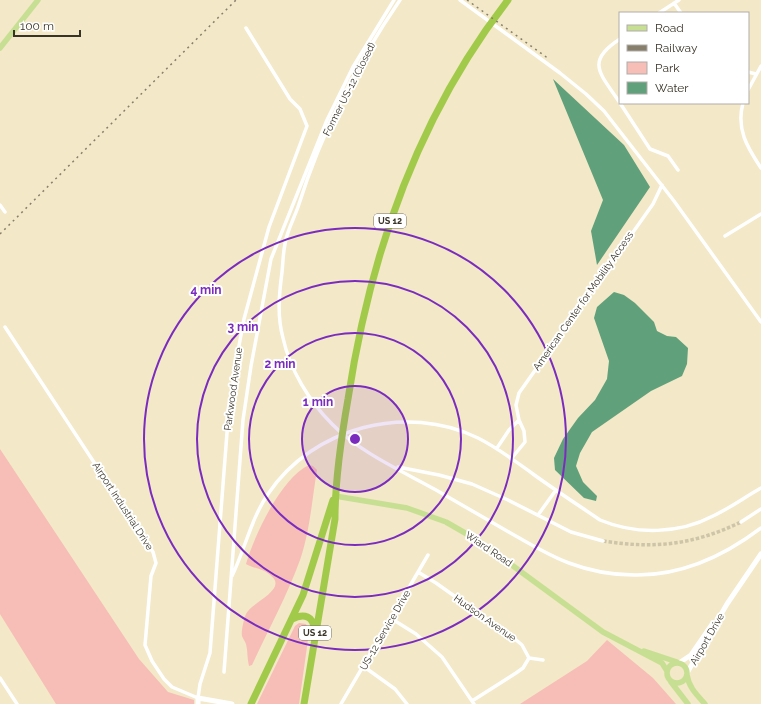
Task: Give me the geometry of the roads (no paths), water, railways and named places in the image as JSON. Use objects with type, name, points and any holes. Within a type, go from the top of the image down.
[{"type":"highway","name":"US 12","points":[[304,704],[335,519],[335,496],[345,415],[356,346],[366,301],[389,223],[416,154],[434,117],[475,46],[506,1]]},
{"type":"highway","name":"US 12","points":[[251,704],[292,619],[308,580],[335,496]]},
{"type":"highway","points":[[292,619],[302,615],[308,617],[314,626],[314,638]]},
{"type":"main road","points":[[0,48],[38,0]]},
{"type":"main road","name":"Wiard Road","points":[[335,496],[407,508],[446,522],[479,541],[603,632],[662,663],[667,671]]},
{"type":"main road","name":"Wiard Road","points":[[625,644],[678,662]]},
{"type":"main road","points":[[688,704],[670,680],[667,671],[672,664],[678,662],[686,668],[692,690],[705,704]]},
{"type":"main road","points":[[670,680],[676,683],[681,682],[687,674]]},
{"type":"street","points":[[224,672],[243,420],[251,366],[271,259],[327,120],[353,67],[394,0]]},
{"type":"street","name":"Former US-12 (Closed)","points":[[400,0],[377,34],[341,100],[305,182],[285,243],[278,292],[278,311],[287,352],[298,379],[318,408],[333,425],[360,446],[550,555],[587,569],[633,575],[659,574],[685,568],[716,557],[735,547],[761,528]]},
{"type":"street","points":[[460,0],[560,72],[586,94],[604,112],[662,185],[761,322]]},
{"type":"street","points":[[660,12],[679,0]]},
{"type":"street","points":[[674,3],[680,12]]},
{"type":"street","name":"Parkwood Avenue","points":[[198,701],[200,684],[210,653],[228,420],[236,360],[256,272],[269,227],[307,126],[300,109],[290,99],[246,28]]},
{"type":"street","points":[[619,40],[603,51],[598,64],[599,70],[619,101]]},
{"type":"street","points":[[749,88],[761,66]]},
{"type":"street","points":[[749,72],[756,74]]},
{"type":"street","points":[[621,104],[650,149],[668,156],[678,170]]},
{"type":"street","points":[[739,104],[741,111]]},
{"type":"street","points":[[742,104],[741,129],[744,141],[761,168]]},
{"type":"street","name":"American Center for Mobility Access","points":[[512,459],[525,442],[524,430],[519,420],[516,405],[519,393],[653,204],[662,185]]},
{"type":"street","points":[[0,205],[5,212]]},
{"type":"street","points":[[725,236],[761,214]]},
{"type":"street","name":"Airport Industrial Drive","points":[[5,327],[153,552],[156,563],[151,576],[145,645],[152,662],[172,688],[198,701],[232,704]]},
{"type":"street","points":[[497,448],[509,430],[519,420]]},
{"type":"street","points":[[231,579],[253,520],[268,494],[290,468],[311,451],[350,431],[385,423],[408,423],[454,428],[497,448],[600,520],[619,528],[655,531],[682,527],[712,517],[761,488]]},
{"type":"street","points":[[396,467],[440,475],[472,484],[508,500],[571,532],[602,540]]},
{"type":"street","points":[[538,515],[556,490]]},
{"type":"street","points":[[741,522],[761,509]]},
{"type":"street","name":"Airport Drive","points":[[678,662],[691,655],[761,554]]},
{"type":"street","name":"US-12 Service Drive","points":[[341,704],[428,555]]},
{"type":"street","name":"Hudson Avenue","points":[[418,572],[515,639],[522,645],[529,658]]},
{"type":"street","name":"Airport Drive","points":[[687,674],[727,604]]},
{"type":"street","points":[[392,619],[416,634],[442,657],[473,703],[523,668],[529,658],[543,660]]},
{"type":"street","points":[[363,666],[395,688],[407,704]]},
{"type":"street","points":[[0,678],[17,704]]},
{"type":"water","points":[[553,79],[624,145],[650,187],[597,265],[591,231],[603,200]]},
{"type":"water","points":[[614,292],[624,295],[635,303],[654,322],[657,331],[667,336],[676,337],[688,348],[687,364],[682,376],[651,391],[592,432],[580,453],[576,466],[583,482],[597,496],[596,501],[584,498],[555,470],[554,458],[563,439],[578,418],[595,400],[607,379],[609,361],[594,318],[597,307]]},
{"type":"tunnel","points":[[603,541],[640,545],[674,543],[706,536],[741,522]]},
{"type":"railway","points":[[0,234],[236,0]]},
{"type":"railway","points":[[467,0],[549,59]]}]
